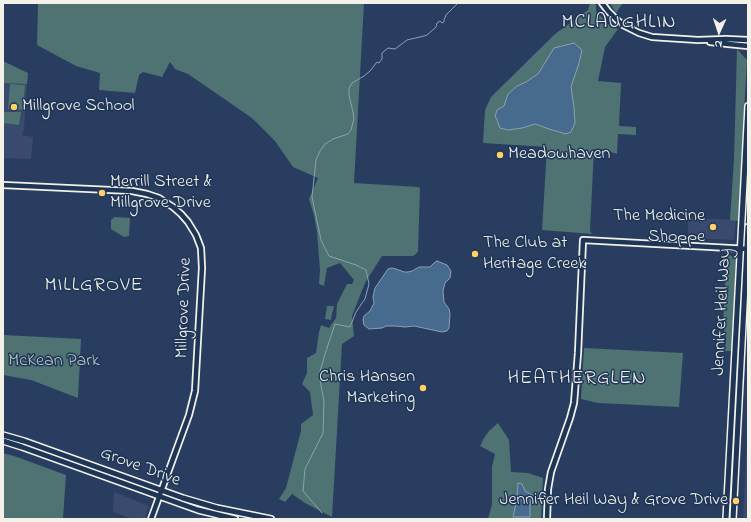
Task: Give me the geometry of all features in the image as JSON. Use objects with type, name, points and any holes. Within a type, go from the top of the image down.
[{"type":"main road","name":"Jennifer Heil Way","points":[[726,519],[748,106]]},
{"type":"main road","name":"Jennifer Heil Way","points":[[733,519],[748,228]]},
{"type":"main road","name":"Grove Drive","points":[[3,435],[24,441],[189,500],[217,508],[271,519]]},
{"type":"main road","name":"Grove Drive","points":[[3,441],[159,497],[198,510],[235,519]]},
{"type":"street","points":[[602,3],[617,20],[630,29],[652,37],[698,40],[748,46]]},
{"type":"street","points":[[698,40],[748,40]]},
{"type":"street","name":"Millgrove Drive","points":[[3,185],[132,191],[146,194],[159,198],[173,207],[188,222],[196,235],[200,248],[202,268],[197,383],[194,400],[189,415],[151,519]]},
{"type":"street","points":[[547,519],[548,489],[551,472],[574,404],[583,240],[748,249]]},
{"type":"shaded area","points":[[574,43],[582,50],[571,87],[575,123],[571,132],[566,134],[535,124],[508,130],[500,128],[495,117],[497,110],[504,106],[508,94],[517,86],[538,74],[554,48]]},
{"type":"shaded area","name":"Millgrove School","points":[[3,83],[27,84],[24,129],[22,135],[33,137],[31,159],[3,158]]},
{"type":"shaded area","points":[[688,218],[736,220],[734,240],[688,238]]},
{"type":"shaded area","points":[[437,261],[447,265],[451,271],[450,278],[445,283],[443,291],[444,302],[449,309],[450,314],[449,328],[447,331],[442,332],[414,326],[386,326],[382,328],[369,329],[364,325],[364,316],[370,311],[374,303],[373,297],[375,288],[388,269],[392,268],[408,272],[419,267],[430,267]]},
{"type":"shaded area","points":[[747,437],[748,519],[743,519]]},
{"type":"shaded area","points":[[518,483],[522,484],[525,491],[532,495],[530,517],[513,517],[517,499]]},
{"type":"shaded area","points":[[114,492],[149,506],[145,519],[133,519],[113,512]]},
{"type":"green space","points":[[38,3],[364,3],[354,183],[420,188],[418,251],[413,256],[382,256],[365,283],[352,316],[354,336],[342,344],[332,517],[305,503],[292,494],[285,502],[279,499],[286,488],[301,431],[301,424],[313,415],[310,392],[302,384],[307,373],[307,358],[316,353],[321,325],[329,328],[336,318],[337,304],[347,284],[352,284],[354,280],[340,263],[327,268],[324,286],[319,284],[320,270],[317,232],[309,199],[318,178],[293,167],[275,141],[252,118],[188,74],[175,69],[170,62],[162,77],[143,72],[139,75],[135,93],[99,90],[100,73],[76,66],[37,45]]},
{"type":"green space","points":[[590,3],[594,3],[596,5],[596,11],[608,24],[618,29],[605,47],[598,81],[621,83],[619,126],[636,127],[636,135],[618,134],[617,154],[606,150],[594,149],[590,231],[592,234],[542,230],[547,147],[483,143],[485,110],[491,97],[555,34],[588,10]]},
{"type":"green space","points":[[610,3],[623,3],[616,13]]},
{"type":"green space","points":[[737,49],[747,60],[738,221],[730,220],[734,159]]},
{"type":"green space","points":[[3,61],[28,73],[27,84],[3,83]]},
{"type":"green space","points":[[10,84],[25,85],[23,110],[8,109]]},
{"type":"green space","points":[[3,112],[21,112],[19,125],[3,123]]},
{"type":"green space","points":[[115,217],[130,218],[129,236],[124,237],[111,229],[111,220]]},
{"type":"green space","points":[[727,253],[736,259],[732,351],[725,351],[726,338],[723,324]]},
{"type":"green space","points":[[327,306],[334,306],[331,320],[325,319]]},
{"type":"green space","name":"McKean Park","points":[[4,335],[81,339],[78,398],[31,380],[3,375]]},
{"type":"green space","points":[[584,348],[683,353],[679,407],[598,403],[581,399]]},
{"type":"green space","points":[[498,423],[509,440],[511,472],[528,473],[543,478],[541,519],[488,519],[492,504],[492,467],[495,454],[480,446],[489,431]]},
{"type":"green space","points":[[3,453],[66,475],[63,519],[3,519]]},
{"type":"waterway","points":[[322,513],[303,491],[305,469],[323,433],[324,401],[319,375],[335,324],[350,327],[356,312],[365,299],[369,284],[366,270],[329,256],[321,240],[312,197],[316,160],[325,144],[333,139],[348,134],[351,130],[354,119],[349,88],[352,83],[370,71],[377,62],[379,63],[382,59],[382,53],[388,48],[395,49],[407,40],[427,35],[436,27],[437,23],[440,21],[442,23],[444,22],[446,15],[458,3]]},
{"type":"place","name":"Millgrove School","points":[[14,107]]},
{"type":"place","name":"Meadowhaven","points":[[500,155]]},
{"type":"place","name":"Merrill Street & Millgrove Drive","points":[[102,193]]},
{"type":"place","name":"The Medicine Shoppe","points":[[713,227]]},
{"type":"place","name":"The Club at Heritage Creek","points":[[475,254]]},
{"type":"place","name":"Chris Hansen Marketing","points":[[423,388]]},
{"type":"place","name":"Jennifer Heil Way & Grove Drive","points":[[736,501]]},
{"type":"district","name":"MCLAUGHLIN","points":[[619,24]]},
{"type":"district","name":"MILLGROVE","points":[[94,287]]},
{"type":"district","name":"HEATHERGLEN","points":[[577,380]]}]
